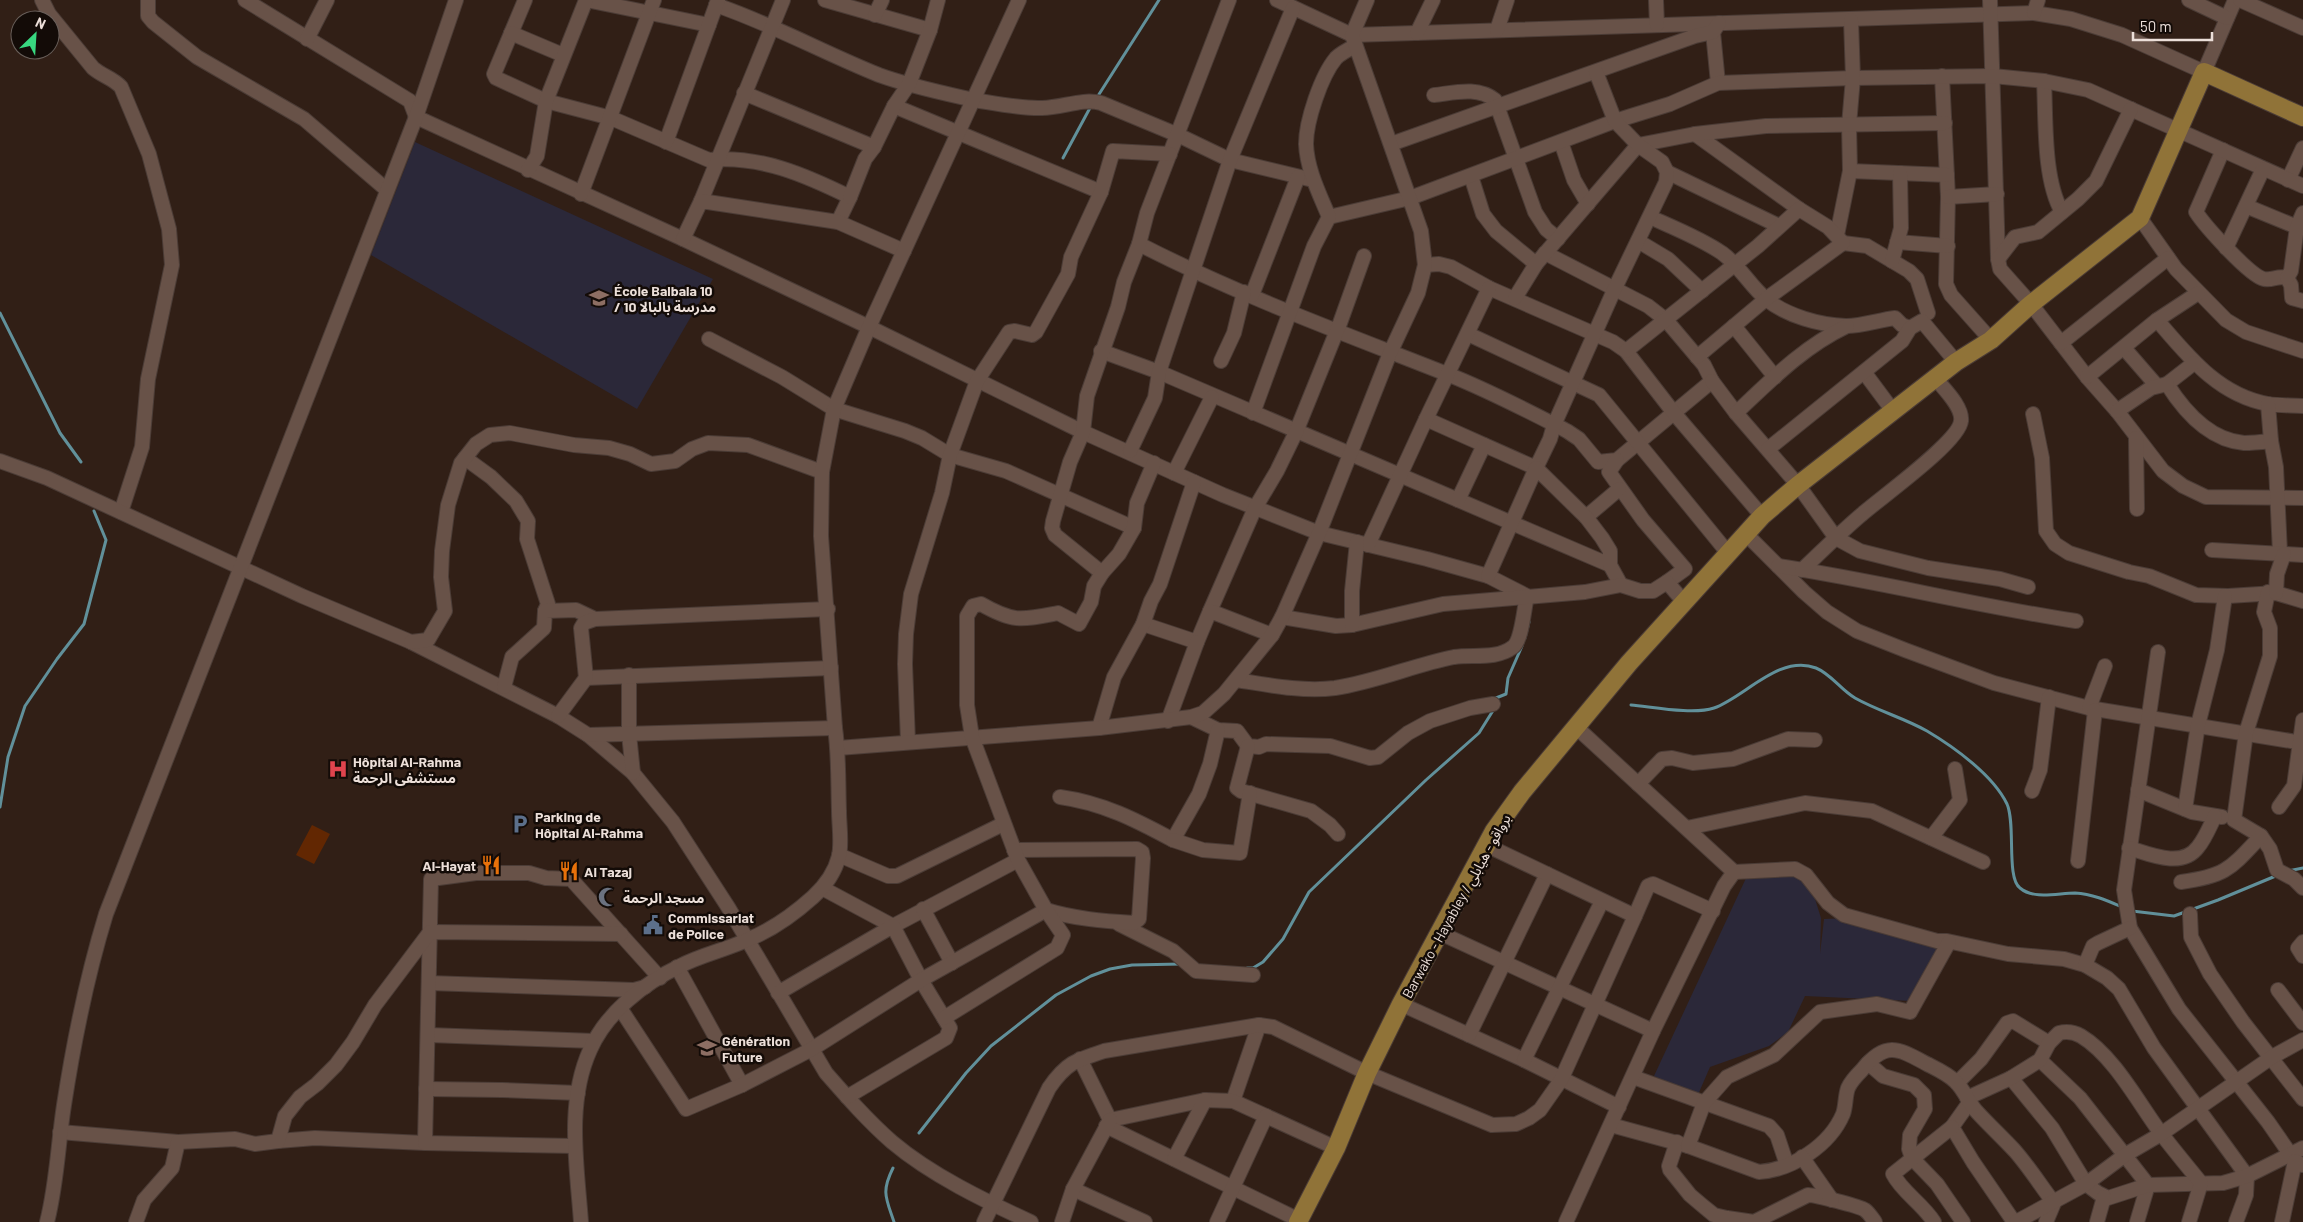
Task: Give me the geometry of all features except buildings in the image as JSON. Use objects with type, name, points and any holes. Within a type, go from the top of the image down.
[{"type":"main road","points":[[2140,218],[2204,72],[2303,117]]},
{"type":"main road","name":"Barwako - Hayabley / برواقو - هيابلي","points":[[1299,1221],[1336,1148],[1367,1073],[1401,1004],[1486,845],[1501,820],[1522,792],[1629,663],[1762,516],[1798,485],[1956,362],[1991,340],[2031,304],[2140,218]]},
{"type":"street","points":[[42,0],[49,14],[93,68],[98,73],[115,80],[121,87],[149,154],[169,229],[172,265],[148,379],[144,433],[136,469],[121,512]]},
{"type":"street","points":[[148,0],[148,16],[153,22],[203,61],[304,119],[387,190]]},
{"type":"street","points":[[307,39],[327,0]]},
{"type":"street","points":[[47,1222],[55,1193],[60,1132],[78,1030],[94,953],[106,914],[242,569],[416,117],[456,0]]},
{"type":"street","points":[[525,0],[493,76],[546,101],[611,118],[709,160],[742,159],[775,165],[850,197]]},
{"type":"street","points":[[528,170],[537,156],[546,101],[586,0],[709,25]]},
{"type":"street","points":[[581,194],[654,0]]},
{"type":"street","points":[[683,239],[701,201],[783,0]]},
{"type":"street","points":[[826,0],[930,30]]},
{"type":"street","points":[[875,15],[882,0]]},
{"type":"street","points":[[838,222],[865,159],[874,147],[894,106],[909,84],[930,30],[938,0]]},
{"type":"street","points":[[581,1222],[575,1146],[578,1093],[589,1051],[603,1026],[620,1008],[677,967],[746,940],[780,924],[822,888],[836,867],[840,855],[838,748],[821,536],[822,472],[834,409],[869,327],[975,100],[1019,0]]},
{"type":"street","points":[[1102,573],[1054,535],[1052,528],[1060,494],[1083,432],[1087,396],[1118,307],[1124,282],[1139,244],[1147,213],[1229,0]]},
{"type":"street","points":[[1277,0],[1354,40],[1417,33],[1497,30],[1656,25],[1716,28],[1851,20],[1990,7],[2036,7],[2122,35],[2204,72],[2235,0]]},
{"type":"street","points":[[1329,217],[1313,180],[1306,146],[1314,105],[1329,69],[1337,57],[1354,40],[1367,0]]},
{"type":"street","points":[[1417,33],[1433,0]]},
{"type":"street","points":[[1497,30],[1507,0]]},
{"type":"street","points":[[1656,0],[1656,25]]},
{"type":"street","points":[[2189,0],[2227,18]]},
{"type":"street","points":[[2240,0],[2303,28]]},
{"type":"street","points":[[249,1],[307,39],[410,101],[416,117],[528,170],[683,239],[869,327],[1083,432],[1130,451],[1194,482],[1319,533],[1488,576],[1527,596]]},
{"type":"street","points":[[666,142],[717,3],[880,75],[909,84],[975,100],[1043,108],[1089,100],[1178,134],[1230,160],[1313,180]]},
{"type":"street","points":[[1990,7],[1998,259],[2000,269],[2031,304],[2087,377],[2117,410],[2136,438],[2163,470],[2183,486],[2206,497],[2303,498]]},
{"type":"street","points":[[1130,451],[1155,398],[1159,372],[1230,160],[1293,8]]},
{"type":"street","points":[[1697,356],[1840,239],[1850,171],[1849,125],[1853,78],[1851,20]]},
{"type":"street","points":[[1391,144],[1716,28]]},
{"type":"street","points":[[1716,28],[1718,83]]},
{"type":"street","points":[[511,33],[563,56]]},
{"type":"street","points":[[838,748],[1099,728],[1191,718],[1203,713],[1213,705],[1272,635],[1282,617],[1319,533],[1390,353],[1418,293],[1425,265],[1421,231],[1354,40]]},
{"type":"street","points":[[1488,576],[1595,334],[1666,182],[1667,172],[1662,162],[1638,145],[1615,121],[1596,72]]},
{"type":"street","points":[[1942,76],[1948,197],[1948,246],[1945,273],[1950,295],[1991,340]]},
{"type":"street","points":[[1253,413],[1314,246],[1329,217],[1410,198],[1615,121],[1670,104],[1718,83],[1942,76],[1993,76],[2044,81],[2088,90],[2303,186]]},
{"type":"street","points":[[2044,81],[2050,179],[2054,199],[2062,212]]},
{"type":"street","points":[[1434,95],[1473,91],[1482,92],[1495,100],[1539,220],[1558,240]]},
{"type":"street","points":[[744,92],[874,147]]},
{"type":"street","points":[[894,106],[1101,192]]},
{"type":"street","points":[[1998,259],[2015,237],[2038,232],[2078,199],[2096,181],[2131,109]]},
{"type":"street","points":[[1516,298],[1540,258],[1558,240],[1638,145],[1695,134],[1766,126],[1945,123]]},
{"type":"street","points":[[1695,134],[1840,239],[1867,246],[1909,271],[1917,279],[1928,313]]},
{"type":"street","points":[[1561,142],[1574,180],[1588,204]]},
{"type":"street","points":[[2288,180],[2303,148]]},
{"type":"street","points":[[2222,150],[2196,212],[2226,248],[2262,279],[2279,276],[2287,278],[2291,285],[2292,298],[2303,302]]},
{"type":"street","points":[[908,742],[905,664],[906,634],[911,594],[942,493],[950,455],[976,381],[1009,332],[1015,331],[1032,335],[1036,332],[1068,274],[1071,257],[1101,192],[1113,151],[1170,154]]},
{"type":"street","points":[[2226,248],[2263,169]]},
{"type":"street","points":[[1850,171],[1947,174]]},
{"type":"street","points":[[1667,172],[1778,226]]},
{"type":"street","points":[[1892,261],[1901,228],[1900,173]]},
{"type":"street","points":[[1471,176],[1483,214],[1496,232],[1540,258],[1616,288],[1648,306],[1666,320],[1697,356],[1712,381],[1736,413],[1798,485],[1836,538],[1860,551],[1928,568],[2000,579],[2028,587]]},
{"type":"street","points":[[1221,361],[1298,177]]},
{"type":"street","points":[[1948,197],[1996,194]]},
{"type":"street","points":[[701,201],[838,222],[904,251]]},
{"type":"street","points":[[2246,206],[2296,227]]},
{"type":"street","points":[[1626,351],[1736,264],[1799,209]]},
{"type":"street","points":[[2287,278],[2291,271],[2296,227],[2303,212]]},
{"type":"street","points":[[1650,217],[1707,244],[1736,264],[1766,299],[1796,316],[1818,322],[1847,326],[1895,318],[1902,325],[1910,328]]},
{"type":"street","points":[[2140,218],[2168,258],[2198,293],[2226,320],[2246,332],[2303,351]]},
{"type":"street","points":[[1638,241],[1668,259],[1702,291]]},
{"type":"street","points":[[1897,242],[1948,246]]},
{"type":"street","points":[[1139,244],[1192,271],[1248,293],[1336,332],[1448,374],[1579,439],[1598,462],[1617,460]]},
{"type":"street","points":[[1168,721],[1210,610],[1255,508],[1277,471],[1296,432],[1364,256]]},
{"type":"street","points":[[2062,343],[2168,258]]},
{"type":"street","points":[[1425,265],[1451,267],[1489,288],[1516,298],[1613,342],[1626,351],[1674,412],[1762,516]]},
{"type":"street","points":[[1352,625],[1352,590],[1363,543],[1400,474],[1489,288]]},
{"type":"street","points":[[2087,377],[2157,320],[2198,293]]},
{"type":"street","points":[[2157,320],[2194,363],[2214,381],[2247,398],[2268,404],[2303,406]]},
{"type":"street","points":[[1768,449],[1902,341],[1910,328],[1922,321],[1956,362]]},
{"type":"street","points":[[1734,326],[1774,377]]},
{"type":"street","points":[[1736,413],[1814,343],[1847,326]]},
{"type":"street","points":[[1468,334],[1599,395],[1728,553]]},
{"type":"street","points":[[709,339],[782,377],[834,409],[905,431],[922,438],[950,455],[1006,471],[1134,528]]},
{"type":"street","points":[[2124,348],[2162,385],[2182,409],[2204,427],[2228,439],[2243,443],[2271,442]]},
{"type":"street","points":[[1101,352],[1159,372],[1212,397],[1400,474],[1510,524],[1610,565]]},
{"type":"street","points":[[2117,410],[2151,388],[2162,385],[2194,363]]},
{"type":"street","points":[[1864,372],[1893,411]]},
{"type":"street","points":[[1802,570],[1836,538],[1920,467],[1958,429],[1961,423],[1960,412],[1936,378]]},
{"type":"street","points":[[1282,617],[1336,626],[1352,625],[1443,604],[1585,592],[1621,585],[1640,591],[1653,591],[1685,569],[1619,489],[1609,472],[1617,460],[1712,381]]},
{"type":"street","points":[[1174,473],[1212,397]]},
{"type":"street","points":[[2234,820],[2246,733],[2270,656],[2270,628],[2264,612],[2265,601],[2272,593],[2282,554],[2276,467],[2271,442],[2268,404]]},
{"type":"street","points":[[2033,414],[2042,458],[2046,531],[2055,544],[2070,552],[2129,572],[2149,576],[2196,595],[2225,596],[2272,593],[2303,602]]},
{"type":"street","points":[[1426,419],[1536,468],[1586,517],[1610,551],[1610,565],[1621,585]]},
{"type":"street","points":[[411,642],[428,640],[445,611],[442,551],[448,505],[461,463],[476,444],[490,435],[510,433],[574,446],[609,448],[630,454],[650,464],[676,461],[692,448],[708,443],[748,445],[822,472]]},
{"type":"street","points":[[2136,438],[2137,509]]},
{"type":"street","points":[[1458,500],[1484,445]]},
{"type":"street","points":[[465,458],[491,477],[516,501],[528,521],[527,539],[548,604],[545,611],[544,628],[512,657],[504,688]]},
{"type":"street","points":[[0,461],[47,478],[242,569],[411,642],[558,716],[588,735],[633,773],[673,822],[728,907],[826,1073],[847,1097],[879,1130],[902,1150],[991,1204],[1031,1222]]},
{"type":"street","points":[[944,1018],[1057,948],[1063,935],[1046,910],[1016,855],[972,737],[967,706],[968,616],[974,606],[981,604],[998,614],[1024,620],[1058,613],[1080,624],[1091,602],[1094,586],[1102,573],[1119,554],[1134,528],[1137,504],[1154,463]]},
{"type":"street","points":[[1099,728],[1114,677],[1143,624],[1175,543],[1194,482]]},
{"type":"street","points":[[1586,517],[1619,489]]},
{"type":"street","points":[[1746,534],[1827,612],[1857,631],[1994,683],[2092,709],[2301,743]]},
{"type":"street","points":[[2212,550],[2235,553],[2303,555]]},
{"type":"street","points":[[1778,566],[1849,577],[1930,596],[2076,621]]},
{"type":"street","points":[[1667,582],[1684,602]]},
{"type":"street","points":[[1236,680],[1291,687],[1333,688],[1465,655],[1490,656],[1503,653],[1515,646],[1520,634],[1527,596]]},
{"type":"street","points":[[2185,809],[2198,725],[2217,650],[2225,596]]},
{"type":"street","points":[[558,716],[586,678],[581,628],[584,623],[595,619],[828,609]]},
{"type":"street","points":[[545,611],[576,610],[595,619]]},
{"type":"street","points":[[1210,610],[1272,635]]},
{"type":"street","points":[[1143,624],[1197,642]]},
{"type":"street","points":[[2158,652],[2124,890],[2130,928],[2179,1009],[2236,1084],[2298,1157]]},
{"type":"street","points":[[2078,861],[2092,709],[2105,666]]},
{"type":"street","points":[[586,678],[831,668]]},
{"type":"street","points":[[629,675],[633,773]]},
{"type":"street","points":[[2032,791],[2040,770],[2048,697]]},
{"type":"street","points":[[1248,746],[1330,746],[1370,758],[1378,757],[1408,733],[1430,721],[1470,708],[1493,704]]},
{"type":"street","points":[[1191,718],[1218,730],[1237,731],[1248,746]]},
{"type":"street","points":[[2279,807],[2294,786],[2303,720]]},
{"type":"street","points":[[1576,727],[1734,872],[1795,869],[1806,875],[1828,903],[1844,915],[1928,939],[2008,954],[2064,960],[2085,965],[2107,978],[2119,989],[2154,1048],[2247,1176],[2246,1195],[2236,1222]]},
{"type":"street","points":[[588,735],[835,728]]},
{"type":"street","points":[[1173,840],[1199,794],[1210,764],[1218,730]]},
{"type":"street","points":[[1638,784],[1662,759],[1672,758],[1693,763],[1733,759],[1788,739],[1815,740]]},
{"type":"street","points":[[1248,746],[1237,788],[1311,811],[1330,825],[1338,834]]},
{"type":"street","points":[[1931,838],[1960,800],[1955,769]]},
{"type":"street","points":[[2138,790],[2185,809],[2234,820],[2261,836],[2270,849],[2277,870],[2294,879],[2303,888]]},
{"type":"street","points":[[1060,797],[1082,800],[1124,814],[1173,840],[1203,850],[1240,853],[1250,793]]},
{"type":"street","points":[[1687,828],[1805,802],[1872,811],[1983,862]]},
{"type":"street","points":[[2129,848],[2162,857],[2180,858],[2189,855],[2198,848],[2215,816]]},
{"type":"street","points":[[840,855],[888,876],[898,876],[1003,824]]},
{"type":"street","points":[[2180,882],[2209,878],[2227,871],[2261,836]]},
{"type":"street","points":[[1486,845],[1635,916]]},
{"type":"street","points":[[620,1008],[686,1109],[742,1085],[812,1049],[921,980],[1046,910],[1065,916],[1134,923],[1139,919],[1142,852],[1137,849],[1016,855],[778,993]]},
{"type":"street","points":[[1566,1222],[1654,1031],[1724,886],[1734,872]]},
{"type":"street","points":[[425,1142],[432,879],[476,873],[529,873],[546,878],[566,878],[575,882],[660,978]]},
{"type":"street","points":[[1469,1035],[1547,874]]},
{"type":"street","points":[[984,1222],[991,1204],[1049,1088],[1060,1071],[1080,1059],[1104,1051],[1260,1025],[1273,1027],[1367,1073],[1492,1125],[1516,1124],[1540,1110],[1561,1080],[1648,886],[1653,884],[1713,911]]},
{"type":"street","points":[[822,888],[893,926],[921,980],[950,1028],[946,1038],[847,1097]]},
{"type":"street","points":[[1524,1060],[1602,901]]},
{"type":"street","points":[[923,909],[952,963]]},
{"type":"street","points":[[2190,914],[2190,937],[2210,974],[2243,1022],[2303,1099]]},
{"type":"street","points":[[1114,922],[1173,951],[1196,971],[1253,975]]},
{"type":"street","points":[[2085,965],[2093,946],[2130,928]]},
{"type":"street","points":[[430,932],[620,934]]},
{"type":"street","points":[[278,1141],[284,1116],[300,1097],[317,1084],[336,1065],[353,1042],[375,1005],[430,932]]},
{"type":"street","points":[[1440,933],[1654,1031]]},
{"type":"street","points":[[1871,1221],[1867,1211],[1859,1206],[1839,1203],[1816,1195],[1808,1195],[1754,1222],[1714,1215],[1690,1195],[1670,1170],[1669,1166],[1704,1103],[1726,1077],[1774,1055],[1820,1012],[1877,1004],[1910,1012],[1949,942]]},
{"type":"street","points":[[2303,942],[2298,948],[2303,956]]},
{"type":"street","points":[[677,967],[742,1085]]},
{"type":"street","points":[[429,983],[634,990],[647,987]]},
{"type":"street","points":[[2278,990],[2303,1023]]},
{"type":"street","points":[[1401,1004],[1524,1060],[1561,1080],[1619,1107]]},
{"type":"street","points":[[1957,1083],[1981,1059],[2007,1023],[2014,1021],[2049,1043]]},
{"type":"street","points":[[1233,1101],[1260,1025]]},
{"type":"street","points":[[1934,1222],[1925,1208],[1905,1190],[1893,1174],[1952,1127],[1968,1100],[2011,1078],[2040,1060],[2049,1043],[2059,1033],[2065,1031],[2081,1036],[2094,1046],[2110,1063],[2161,1134],[2201,1183]]},
{"type":"street","points":[[428,1035],[594,1041]]},
{"type":"street","points":[[1952,1127],[1973,1162],[2015,1222],[2054,1203],[2086,1184],[2125,1155],[2161,1134],[2197,1108],[2236,1084],[2272,1057],[2303,1040]]},
{"type":"street","points":[[1611,1125],[1682,1144],[1759,1172],[1772,1171],[1802,1157],[1822,1142],[1836,1126],[1843,1113],[1848,1089],[1875,1055],[1889,1051],[1900,1051],[1911,1054],[1957,1083],[1968,1100],[2016,1152],[2054,1203]]},
{"type":"street","points":[[1080,1059],[1108,1123],[1174,1159],[1299,1221]]},
{"type":"street","points":[[2040,1060],[2080,1098],[2148,1185]]},
{"type":"street","points":[[1868,1063],[1883,1076],[1914,1085],[1924,1095],[1925,1109],[1914,1126],[1908,1150],[1912,1158],[1937,1184],[1963,1222]]},
{"type":"street","points":[[1633,1077],[1759,1122],[1774,1130],[1788,1165]]},
{"type":"street","points":[[2011,1078],[2022,1094],[2052,1128],[2086,1184],[2104,1197],[2108,1198],[2148,1185],[2223,1183],[2298,1157]]},
{"type":"street","points":[[426,1089],[578,1093]]},
{"type":"street","points":[[1174,1159],[1205,1100]]},
{"type":"street","points":[[1062,1222],[1073,1189],[1108,1123],[1205,1100],[1233,1101],[1336,1148]]},
{"type":"street","points":[[1217,1222],[1235,1188],[1266,1116]]},
{"type":"street","points":[[60,1132],[178,1142],[235,1139],[255,1144],[315,1138],[575,1146]]},
{"type":"street","points":[[136,1222],[144,1200],[172,1168],[178,1142]]},
{"type":"street","points":[[1802,1157],[1832,1200]]},
{"type":"street","points":[[2282,1222],[2298,1157]]},
{"type":"street","points":[[2190,1222],[2201,1183]]},
{"type":"street","points":[[2137,1222],[2148,1185]]},
{"type":"street","points":[[1073,1189],[1145,1222]]},
{"type":"street","points":[[2097,1222],[2104,1197]]},
{"type":"street","points":[[2046,1222],[2054,1203]]},
{"type":"shaded area","points":[[415,142],[713,279],[637,409],[371,255]]},
{"type":"shaded area","points":[[312,825],[330,834],[314,864],[296,855]]},
{"type":"shaded area","points":[[1795,874],[1811,886],[1821,918],[1820,954],[1824,919],[1849,918],[1941,943],[1911,1001],[1805,996],[1788,1032],[1769,1046],[1710,1067],[1697,1097],[1654,1076],[1747,876]]},
{"type":"waterway","points":[[1096,99],[1159,0]]},
{"type":"waterway","points":[[1063,158],[1091,106]]},
{"type":"waterway","points":[[0,313],[60,433],[81,462]]},
{"type":"waterway","points":[[0,807],[8,757],[25,706],[84,624],[106,540],[94,511]]},
{"type":"waterway","points":[[1525,638],[1529,622]]},
{"type":"waterway","points":[[1495,702],[1496,698],[1506,694],[1508,678],[1522,646]]},
{"type":"waterway","points":[[1631,705],[1684,711],[1705,710],[1726,703],[1763,679],[1789,667],[1802,665],[1816,668],[1855,698],[1918,726],[1938,738],[1983,772],[2001,793],[2010,813],[2013,873],[2020,888],[2026,892],[2039,895],[2075,893],[2087,895],[2122,907]]},
{"type":"waterway","points":[[1247,968],[1253,968],[1263,962],[1283,939],[1309,892],[1426,780],[1479,733],[1494,709]]},
{"type":"waterway","points":[[2288,871],[2303,868]]},
{"type":"waterway","points":[[2132,911],[2174,916],[2278,875]]},
{"type":"waterway","points":[[919,1133],[966,1073],[991,1046],[1056,995],[1091,976],[1110,969],[1132,965],[1181,964]]},
{"type":"waterway","points":[[893,1168],[887,1183],[886,1195],[894,1222]]},
{"type":"place","name":"École Balbala 10 / مدرسة بالبالا 10","points":[[599,298]]},
{"type":"place","name":"Hôpital Al-Rahma مستشفى الرحمة","points":[[338,769]]},
{"type":"place","name":"Parking de Hôpital Al-Rahma","points":[[520,824]]},
{"type":"place","name":"Al-Hayat","points":[[491,865]]},
{"type":"place","name":"Al Tazaj","points":[[569,871]]},
{"type":"place","name":"مسجد الرحمة","points":[[608,897]]},
{"type":"place","name":"Commissariat de Police","points":[[653,925]]},
{"type":"place","name":"Génération Future","points":[[707,1048]]}]
